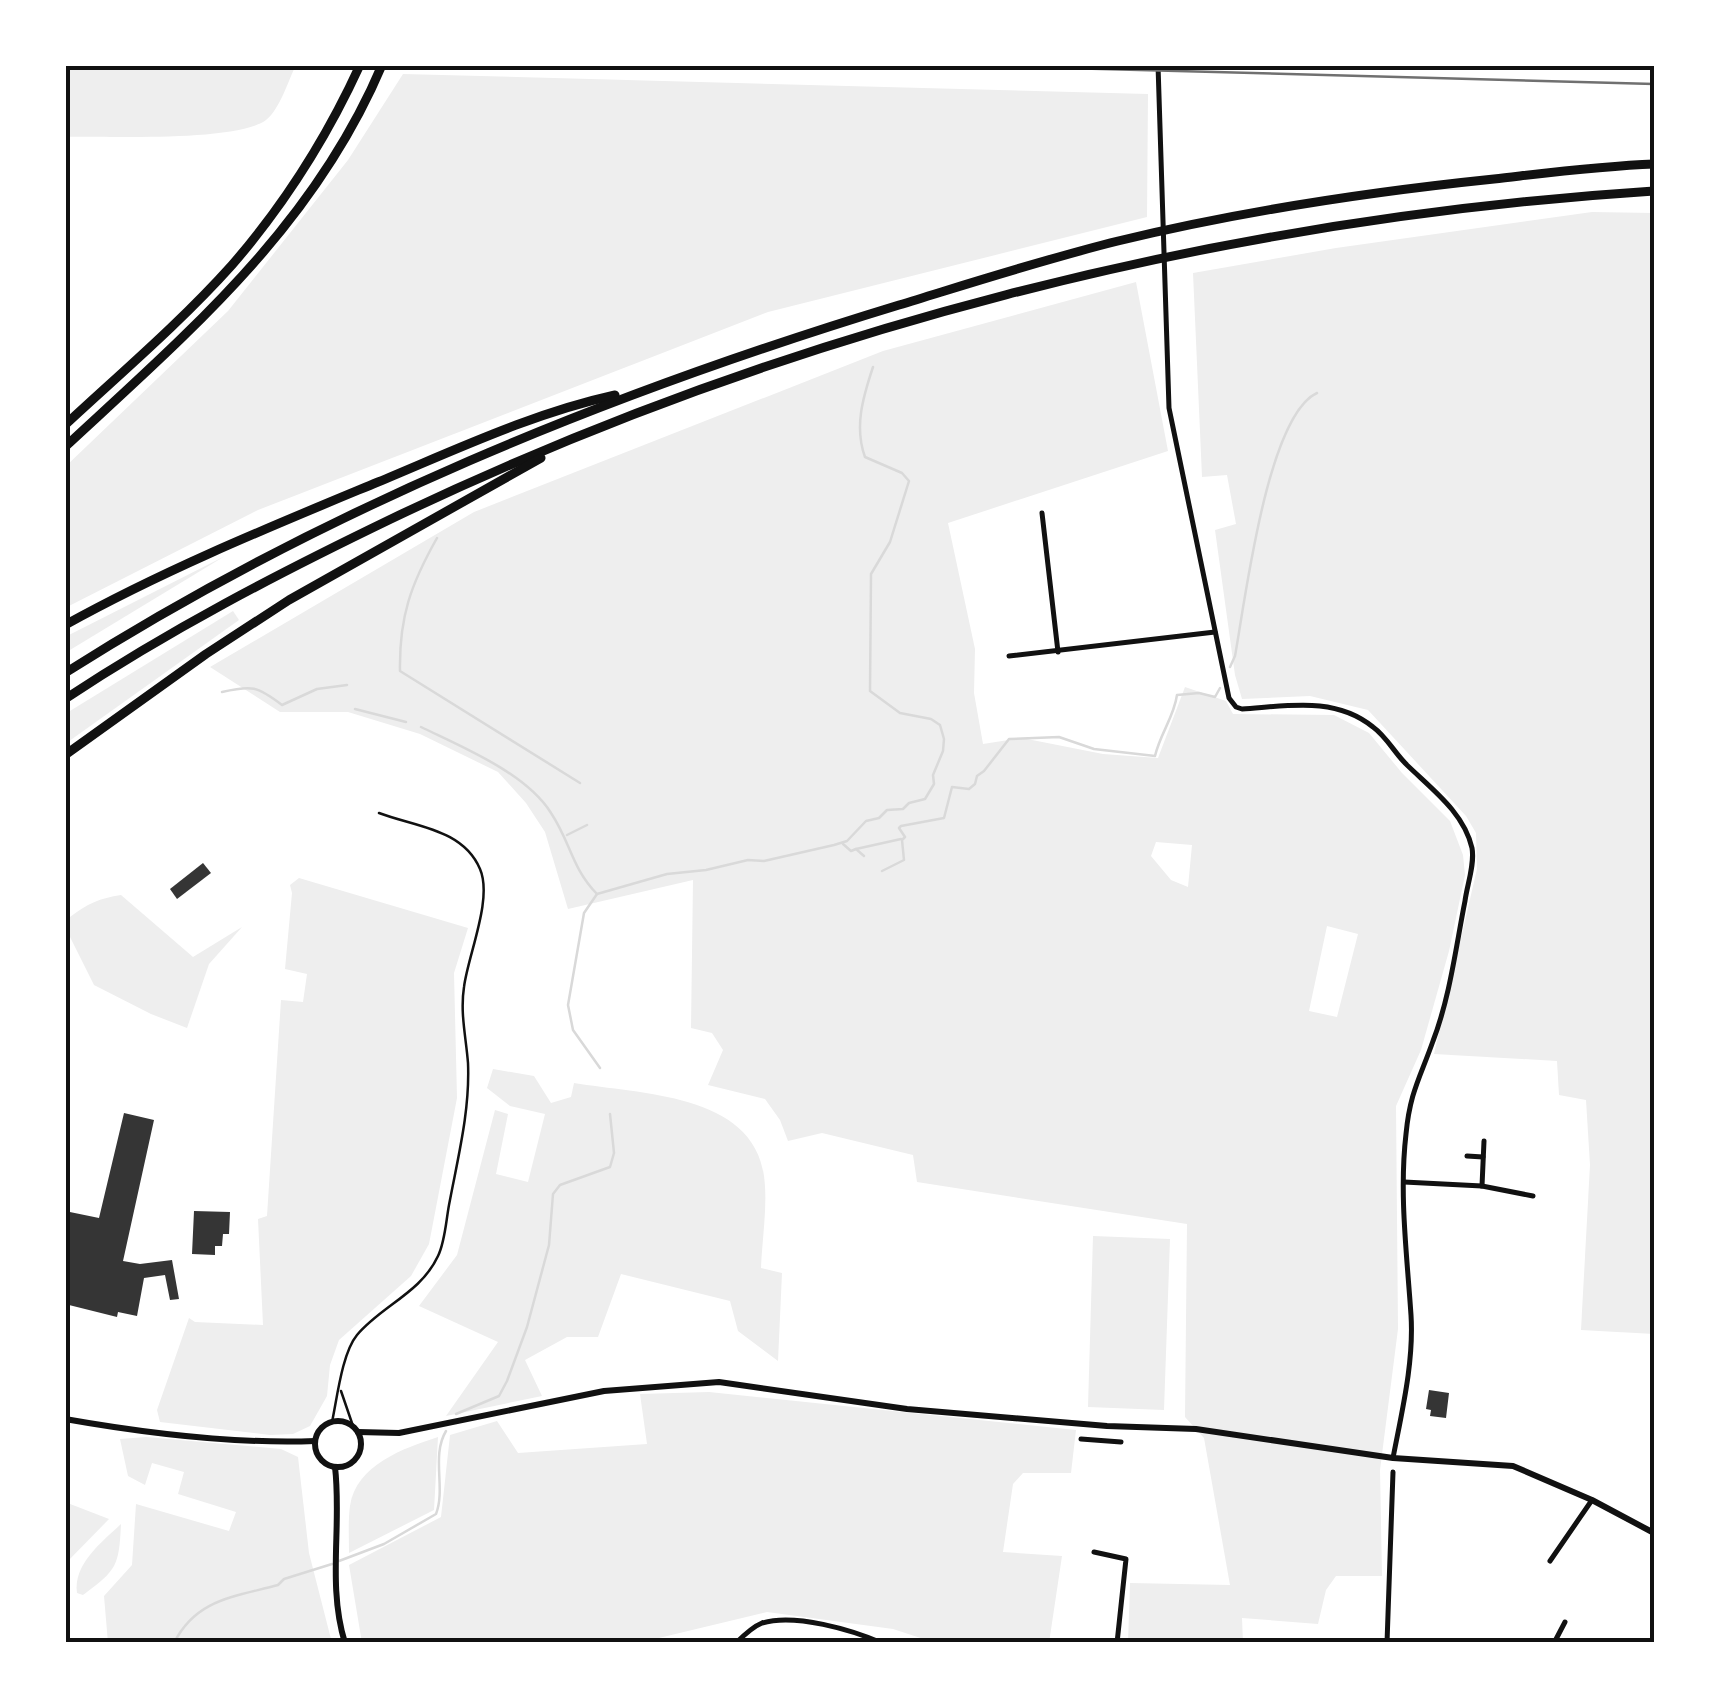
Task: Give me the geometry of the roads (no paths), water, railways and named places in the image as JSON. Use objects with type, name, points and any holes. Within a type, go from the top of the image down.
[{"type":"highway","points":[[65,425],[211,287],[252,240],[309,161],[360,66]]},
{"type":"highway","points":[[65,447],[219,304],[277,239],[334,159],[381,67]]},
{"type":"highway","points":[[65,673],[201,593],[353,514],[477,457],[766,345],[1118,241],[1365,192],[1654,164]]},
{"type":"highway","points":[[65,698],[166,636],[283,572],[414,508],[566,442],[759,368],[933,314],[1245,242],[1352,223],[1654,191]]},
{"type":"highway","points":[[65,625],[199,557],[468,445],[549,414],[642,390]]},
{"type":"highway","points":[[65,755],[289,600],[566,442]]},
{"type":"street","points":[[1158,65],[1169,408],[1229,698],[1236,707],[1295,703],[1321,706],[1341,710],[1374,727],[1396,755],[1458,814],[1472,850],[1434,1040],[1415,1080],[1408,1107],[1404,1182],[1411,1317],[1406,1384],[1393,1458]]},
{"type":"street","points":[[1042,513],[1058,652]]},
{"type":"street","points":[[1009,656],[1216,632]]},
{"type":"street","points":[[1482,1186],[1484,1140]]},
{"type":"street","points":[[1466,1156],[1483,1157]]},
{"type":"street","points":[[1404,1182],[1482,1186],[1534,1196]]},
{"type":"street","points":[[356,1429],[362,1446],[356,1460],[336,1467],[320,1458],[315,1441],[320,1429],[332,1422],[356,1429],[400,1433],[604,1391],[718,1382],[902,1408],[1106,1426],[1196,1429],[1393,1458],[1512,1466],[1592,1500],[1654,1533]]},
{"type":"street","points":[[65,1418],[110,1427],[254,1440],[315,1441]]},
{"type":"street","points":[[1106,1426],[1106,1440]]},
{"type":"street","points":[[1081,1439],[1120,1442]]},
{"type":"street","points":[[336,1467],[339,1501],[334,1577],[345,1643]]},
{"type":"street","points":[[1387,1643],[1393,1472]]},
{"type":"street","points":[[1384,1482],[1393,1483]]},
{"type":"street","points":[[1550,1561],[1592,1500]]},
{"type":"street","points":[[1094,1552],[1126,1559],[1134,1554]]},
{"type":"street","points":[[1117,1643],[1126,1559]]},
{"type":"street","points":[[736,1643],[764,1623],[806,1622],[840,1628],[882,1643]]},
{"type":"street","points":[[1554,1643],[1565,1622]]},
{"type":"lane","points":[[332,1422],[347,1352],[357,1335],[424,1278],[439,1255],[468,1112],[462,1001],[485,885],[469,850],[453,836],[379,813]]},
{"type":"lane","points":[[340,1389],[356,1429]]},
{"type":"waterway","points":[[600,1068],[573,1030],[568,1005],[584,913],[597,894],[667,874],[748,860],[764,861],[847,841],[866,821],[925,799],[934,784],[933,775],[943,751],[940,725],[931,719],[900,713],[870,691],[871,574],[890,542],[909,481],[902,473],[865,457],[860,423],[873,367]]},
{"type":"waterway","points":[[1230,667],[1272,472],[1284,436],[1300,409],[1317,393]]},
{"type":"waterway","points":[[437,538],[408,602],[400,671],[580,783]]},
{"type":"waterway","points":[[222,692],[254,689],[282,705],[317,689],[347,685]]},
{"type":"waterway","points":[[882,871],[904,860],[905,837],[899,828],[944,818],[952,787],[969,789],[975,784],[977,776],[1009,739],[1059,737],[1094,749],[1155,756],[1177,695],[1199,693],[1215,697],[1220,688]]},
{"type":"waterway","points":[[355,709],[406,722]]},
{"type":"waterway","points":[[421,727],[492,762],[540,799],[597,894]]},
{"type":"waterway","points":[[567,835],[587,825]]},
{"type":"waterway","points":[[856,849],[901,839]]},
{"type":"waterway","points":[[843,844],[864,856]]},
{"type":"waterway","points":[[456,1414],[499,1396],[507,1381],[527,1327],[549,1245],[553,1194],[560,1185],[610,1167],[614,1153],[610,1114]]},
{"type":"waterway","points":[[339,1561],[384,1544],[436,1514],[440,1451],[446,1431]]},
{"type":"waterway","points":[[174,1643],[183,1628],[205,1608],[332,1564]]},
{"type":"railway","points":[[956,65],[1654,84]]}]
